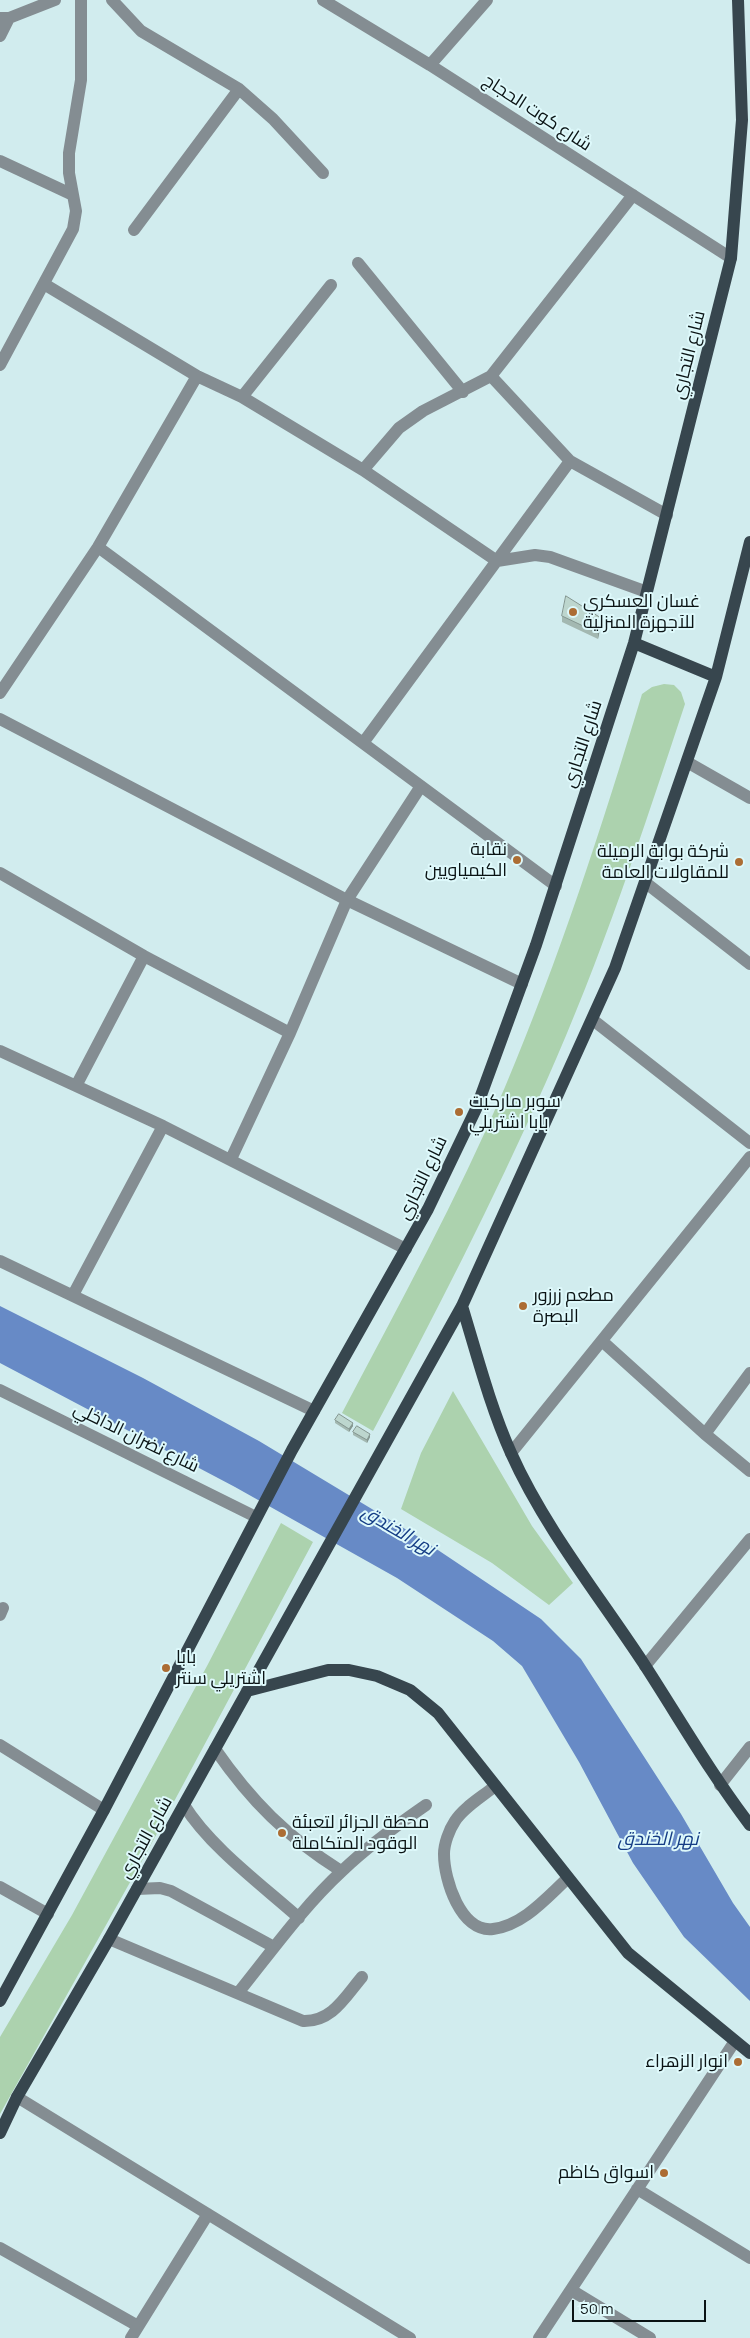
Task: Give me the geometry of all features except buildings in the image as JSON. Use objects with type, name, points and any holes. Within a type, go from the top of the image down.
[{"type":"main road","name":"شارع التجاري","points":[[256,1517],[428,1209],[476,1109],[556,886],[634,644],[731,258],[742,120],[738,0]]},
{"type":"main road","points":[[750,542],[716,677],[615,968],[462,1306],[482,1374],[511,1453],[539,1506],[645,1666],[720,1785],[750,1825]]},
{"type":"main road","points":[[634,644],[716,677]]},
{"type":"main road","name":"شارع التجاري","points":[[0,2133],[17,2097],[109,1939],[247,1691],[323,1560],[462,1306]]},
{"type":"main road","points":[[0,2001],[104,1810],[256,1517]]},
{"type":"main road","points":[[247,1691],[328,1670],[349,1670],[377,1676],[410,1690],[438,1713],[628,1953],[750,2053]]},
{"type":"street","points":[[0,36],[5,18],[55,0]]},
{"type":"street","points":[[0,365],[73,228],[76,211],[69,173],[69,153],[81,80],[81,0]]},
{"type":"street","points":[[112,0],[141,31],[239,89],[274,118],[323,173]]},
{"type":"street","name":"شارع كوت الحجاج","points":[[323,0],[430,65],[731,258]]},
{"type":"street","points":[[430,65],[487,0]]},
{"type":"street","points":[[134,230],[239,89]]},
{"type":"street","points":[[0,161],[73,196]]},
{"type":"street","points":[[363,470],[399,428],[423,411],[491,376],[633,195]]},
{"type":"street","points":[[358,263],[463,392]]},
{"type":"street","points":[[44,284],[197,376],[242,397],[363,470],[496,561],[535,555],[550,557],[647,592]]},
{"type":"street","points":[[242,397],[331,285]]},
{"type":"street","points":[[0,693],[98,547],[197,376]]},
{"type":"street","points":[[491,376],[570,461],[667,515]]},
{"type":"street","points":[[362,743],[570,461]]},
{"type":"street","points":[[98,547],[556,886]]},
{"type":"street","points":[[0,719],[347,900],[522,984]]},
{"type":"street","points":[[687,762],[750,798]]},
{"type":"street","points":[[231,1159],[290,1033],[347,900],[421,786]]},
{"type":"street","points":[[0,873],[144,956],[290,1033]]},
{"type":"street","points":[[646,882],[750,964]]},
{"type":"street","points":[[76,1086],[144,956]]},
{"type":"street","points":[[593,1020],[750,1143]]},
{"type":"street","points":[[0,1051],[231,1159],[406,1249]]},
{"type":"street","points":[[73,1296],[163,1126]]},
{"type":"street","points":[[511,1453],[750,1157]]},
{"type":"street","points":[[0,1261],[314,1411]]},
{"type":"street","points":[[602,1341],[750,1472]]},
{"type":"street","points":[[705,1434],[750,1373]]},
{"type":"street","name":"شارع نضران الداخلي","points":[[0,1390],[256,1517]]},
{"type":"street","points":[[645,1666],[750,1539]]},
{"type":"street","points":[[0,1745],[104,1810]]},
{"type":"street","points":[[720,1785],[750,1747]]},
{"type":"street","points":[[215,1750],[236,1780],[271,1819],[311,1853],[341,1872]]},
{"type":"street","points":[[495,1786],[455,1821],[447,1837],[444,1854],[448,1878],[456,1903],[467,1919],[479,1928],[493,1929],[508,1925],[525,1916],[568,1878]]},
{"type":"street","points":[[184,1805],[214,1842],[299,1918]]},
{"type":"street","points":[[238,1993],[274,1947],[341,1872],[377,1841],[426,1805]]},
{"type":"street","points":[[0,1887],[48,1914]]},
{"type":"street","points":[[137,1889],[154,1888],[171,1891],[274,1947]]},
{"type":"street","points":[[109,1939],[303,2020],[312,2021],[332,2013],[362,1977]]},
{"type":"street","points":[[540,2338],[735,2040]]},
{"type":"street","points":[[17,2097],[410,2338]]},
{"type":"street","points":[[637,2189],[750,2258]]},
{"type":"street","points":[[130,2338],[208,2214]]},
{"type":"street","points":[[0,2248],[138,2326]]},
{"type":"street","points":[[571,2290],[650,2338]]},
{"type":"green space","points":[[664,684],[674,685],[681,692],[685,704],[637,847],[585,989],[546,1082],[484,1215],[441,1302],[373,1431],[342,1413],[406,1292],[487,1129],[525,1039],[562,941],[642,694],[652,687]]},
{"type":"green space","points":[[453,1391],[532,1526],[573,1583],[549,1605],[492,1563],[401,1509],[421,1453]]},
{"type":"green space","points":[[281,1523],[313,1542],[147,1852],[0,2114],[0,2037],[72,1915],[207,1666]]},
{"type":"water","name":"نهر الخندق","points":[[0,1306],[143,1378],[259,1441],[420,1538],[541,1619],[581,1659],[681,1814],[733,1903],[750,1927],[750,2001],[684,1937],[633,1863],[579,1762],[522,1666],[493,1641],[397,1578],[235,1487],[0,1363]]},
{"type":"place","name":"غسان العسكري للآجهزة المنزلية","points":[[573,612]]},
{"type":"place","name":"نقابة الكيمياويين","points":[[517,860]]},
{"type":"place","name":"شركة بوابة الرميلة للمقاولات العامة","points":[[739,862]]},
{"type":"place","name":"سوبر ماركيت بابا اشتريلي","points":[[459,1112]]},
{"type":"place","name":"مطعم زرزور البصرة","points":[[523,1306]]},
{"type":"place","name":"بابا اشتريلي سنتر","points":[[166,1668]]},
{"type":"place","name":"محطة الجزائر لتعبئة الوقود المتكاملة","points":[[282,1833]]},
{"type":"place","name":"انوار الزهراء","points":[[738,2062]]},
{"type":"place","name":"اسواق كاظم","points":[[664,2173]]}]
